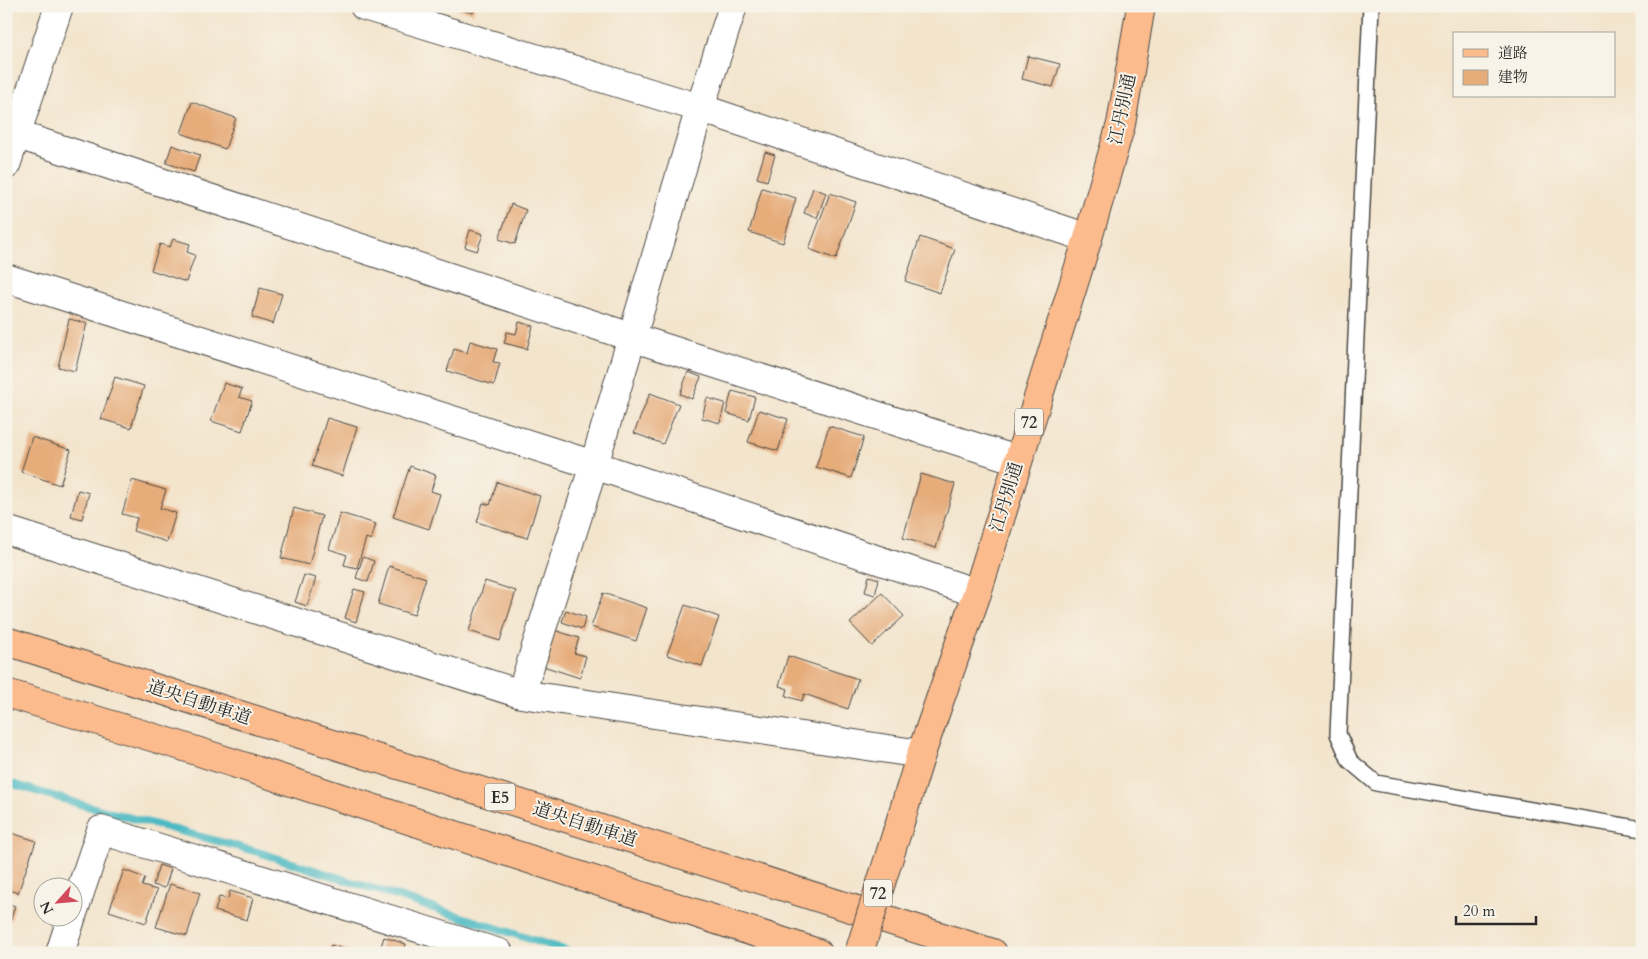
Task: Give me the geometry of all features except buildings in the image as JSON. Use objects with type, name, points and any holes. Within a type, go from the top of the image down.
[{"type":"main road","name":"江丹別通","points":[[859,953],[921,754],[977,593],[1017,460],[1088,238],[1121,124],[1141,6]]},
{"type":"main road","name":"道央自動車道","points":[[6,640],[993,953]]},
{"type":"main road","points":[[6,692],[184,747],[818,953]]},
{"type":"street","points":[[6,165],[11,133],[59,6]]},
{"type":"street","points":[[364,6],[700,108],[1088,238]]},
{"type":"street","points":[[521,694],[594,465],[700,108],[733,6]]},
{"type":"street","points":[[11,133],[631,337],[1017,460]]},
{"type":"street","points":[[6,278],[594,465],[977,593]]},
{"type":"street","points":[[6,530],[521,694],[921,754]]},
{"type":"street","points":[[82,886],[101,830],[499,953]]},
{"type":"street","points":[[60,953],[69,926]]},
{"type":"lane","points":[[1371,6],[1338,734],[1350,761],[1376,783],[1642,829]]},
{"type":"waterway","points":[[6,782],[83,805],[258,852],[574,953]]}]
